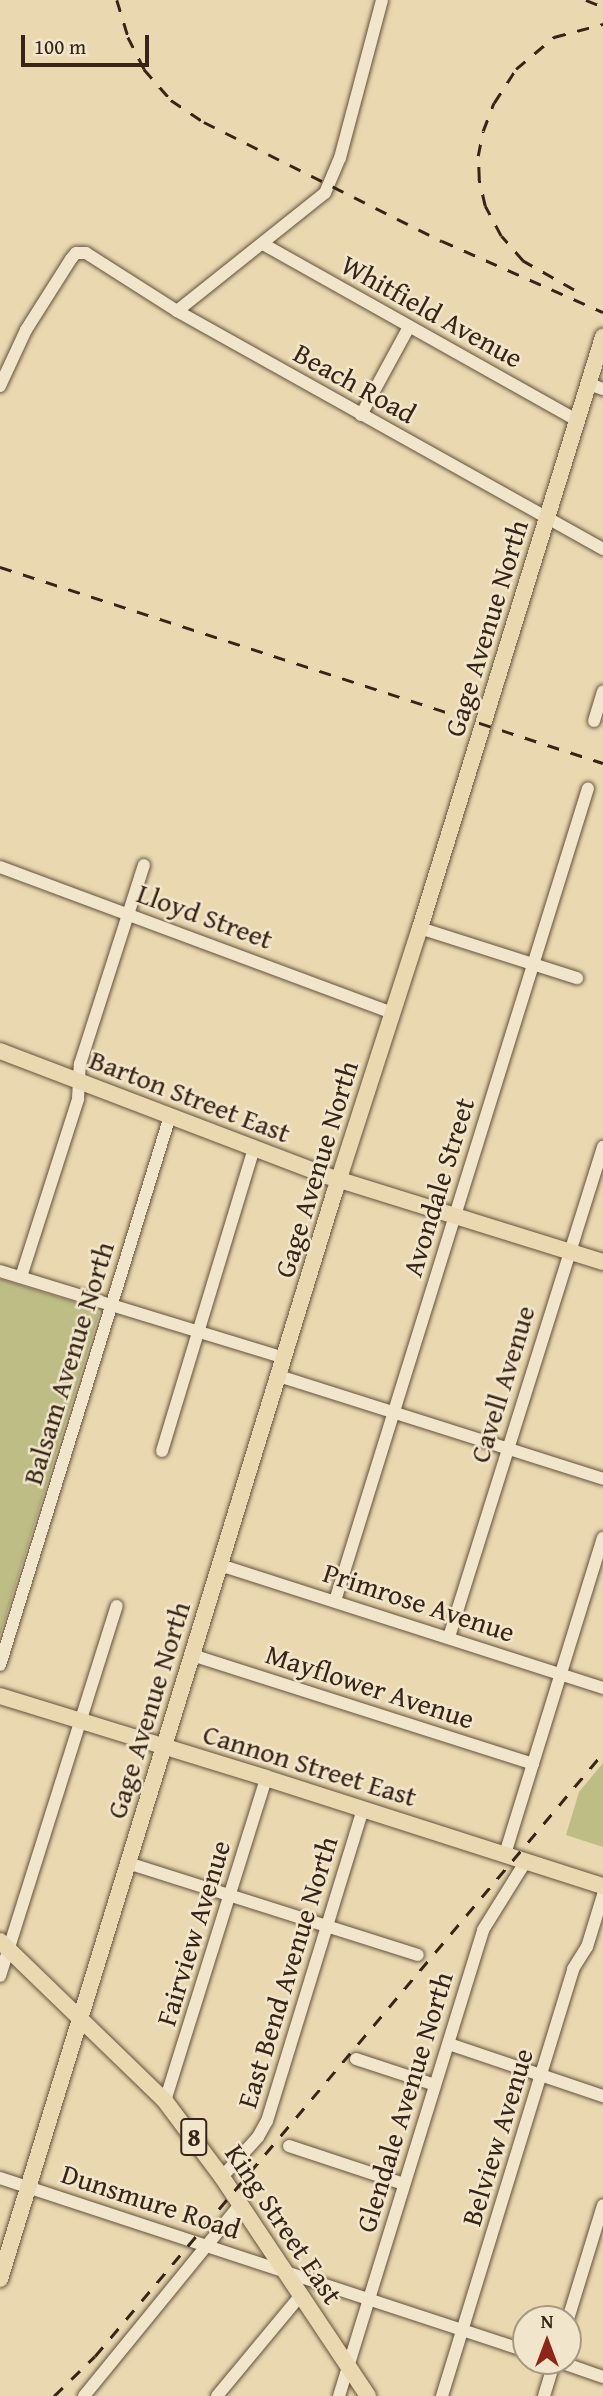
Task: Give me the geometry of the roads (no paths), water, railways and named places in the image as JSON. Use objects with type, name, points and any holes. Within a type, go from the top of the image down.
[{"type":"main road","name":"Gage Avenue North","points":[[0,2279],[576,421],[596,386],[603,337]]},
{"type":"main road","name":"Barton Street East","points":[[0,1051],[340,1180],[603,1262]]},
{"type":"main road","name":"Cannon Street East","points":[[0,1696],[266,1777],[603,1886]]},
{"type":"main road","name":"King Street East","points":[[5,1944],[165,2101],[222,2177],[368,2396]]},
{"type":"street","points":[[177,311],[323,197],[336,174],[382,0]]},
{"type":"street","name":"Whitfield Avenue","points":[[263,244],[576,421]]},
{"type":"street","name":"Beach Road","points":[[0,386],[9,360],[71,259],[76,253],[86,253],[177,311],[603,549]]},
{"type":"street","points":[[361,415],[409,327]]},
{"type":"street","points":[[594,721],[603,691]]},
{"type":"street","name":"Avondale Street","points":[[335,1601],[587,788]]},
{"type":"street","points":[[21,1277],[78,1098],[80,1064],[144,865]]},
{"type":"street","name":"Lloyd Street","points":[[0,867],[392,1013]]},
{"type":"street","points":[[420,929],[577,978]]},
{"type":"street","name":"Balsam Avenue North","points":[[0,1665],[170,1116]]},
{"type":"street","points":[[162,1451],[254,1148]]},
{"type":"street","name":"Cavell Avenue","points":[[449,1637],[602,1152]]},
{"type":"street","points":[[0,1271],[285,1357]]},
{"type":"street","points":[[279,1376],[603,1479]]},
{"type":"street","points":[[505,1854],[603,1538]]},
{"type":"street","name":"Primrose Avenue","points":[[220,1565],[603,1688]]},
{"type":"street","points":[[0,1976],[5,1944],[117,1606]]},
{"type":"street","name":"Mayflower Avenue","points":[[192,1655],[533,1764]]},
{"type":"street","name":"Fairview Avenue","points":[[165,2101],[266,1777]]},
{"type":"street","name":"East Bend Avenue North","points":[[222,2177],[258,2137],[268,2121],[363,1808]]},
{"type":"street","name":"Glendale Avenue North","points":[[339,2396],[483,1930],[526,1861]]},
{"type":"street","points":[[128,1863],[418,1955]]},
{"type":"street","name":"Belview Avenue","points":[[442,2396],[573,1969],[587,1947],[603,1895]]},
{"type":"street","points":[[449,2044],[603,2096]]},
{"type":"street","points":[[356,2059],[435,2085]]},
{"type":"street","points":[[289,2146],[404,2184]]},
{"type":"street","name":"Dunsmure Road","points":[[0,2178],[512,2346]]},
{"type":"street","points":[[84,2396],[240,2205]]},
{"type":"street","points":[[572,2305],[603,2206]]},
{"type":"street","points":[[217,2396],[302,2295]]},
{"type":"street","points":[[582,2370],[603,2377]]},
{"type":"street","points":[[544,2396],[551,2375]]},
{"type":"railway","points":[[117,0],[128,37],[144,69],[171,100],[204,122],[442,241],[603,312]]},
{"type":"railway","points":[[586,0],[603,7]]},
{"type":"railway","points":[[574,290],[523,261],[501,236],[485,206],[479,179],[478,156],[483,131],[494,103],[516,69],[554,37],[603,24]]},
{"type":"railway","points":[[0,567],[603,763]]},
{"type":"railway","points":[[54,2396],[95,2356],[603,1753]]}]
